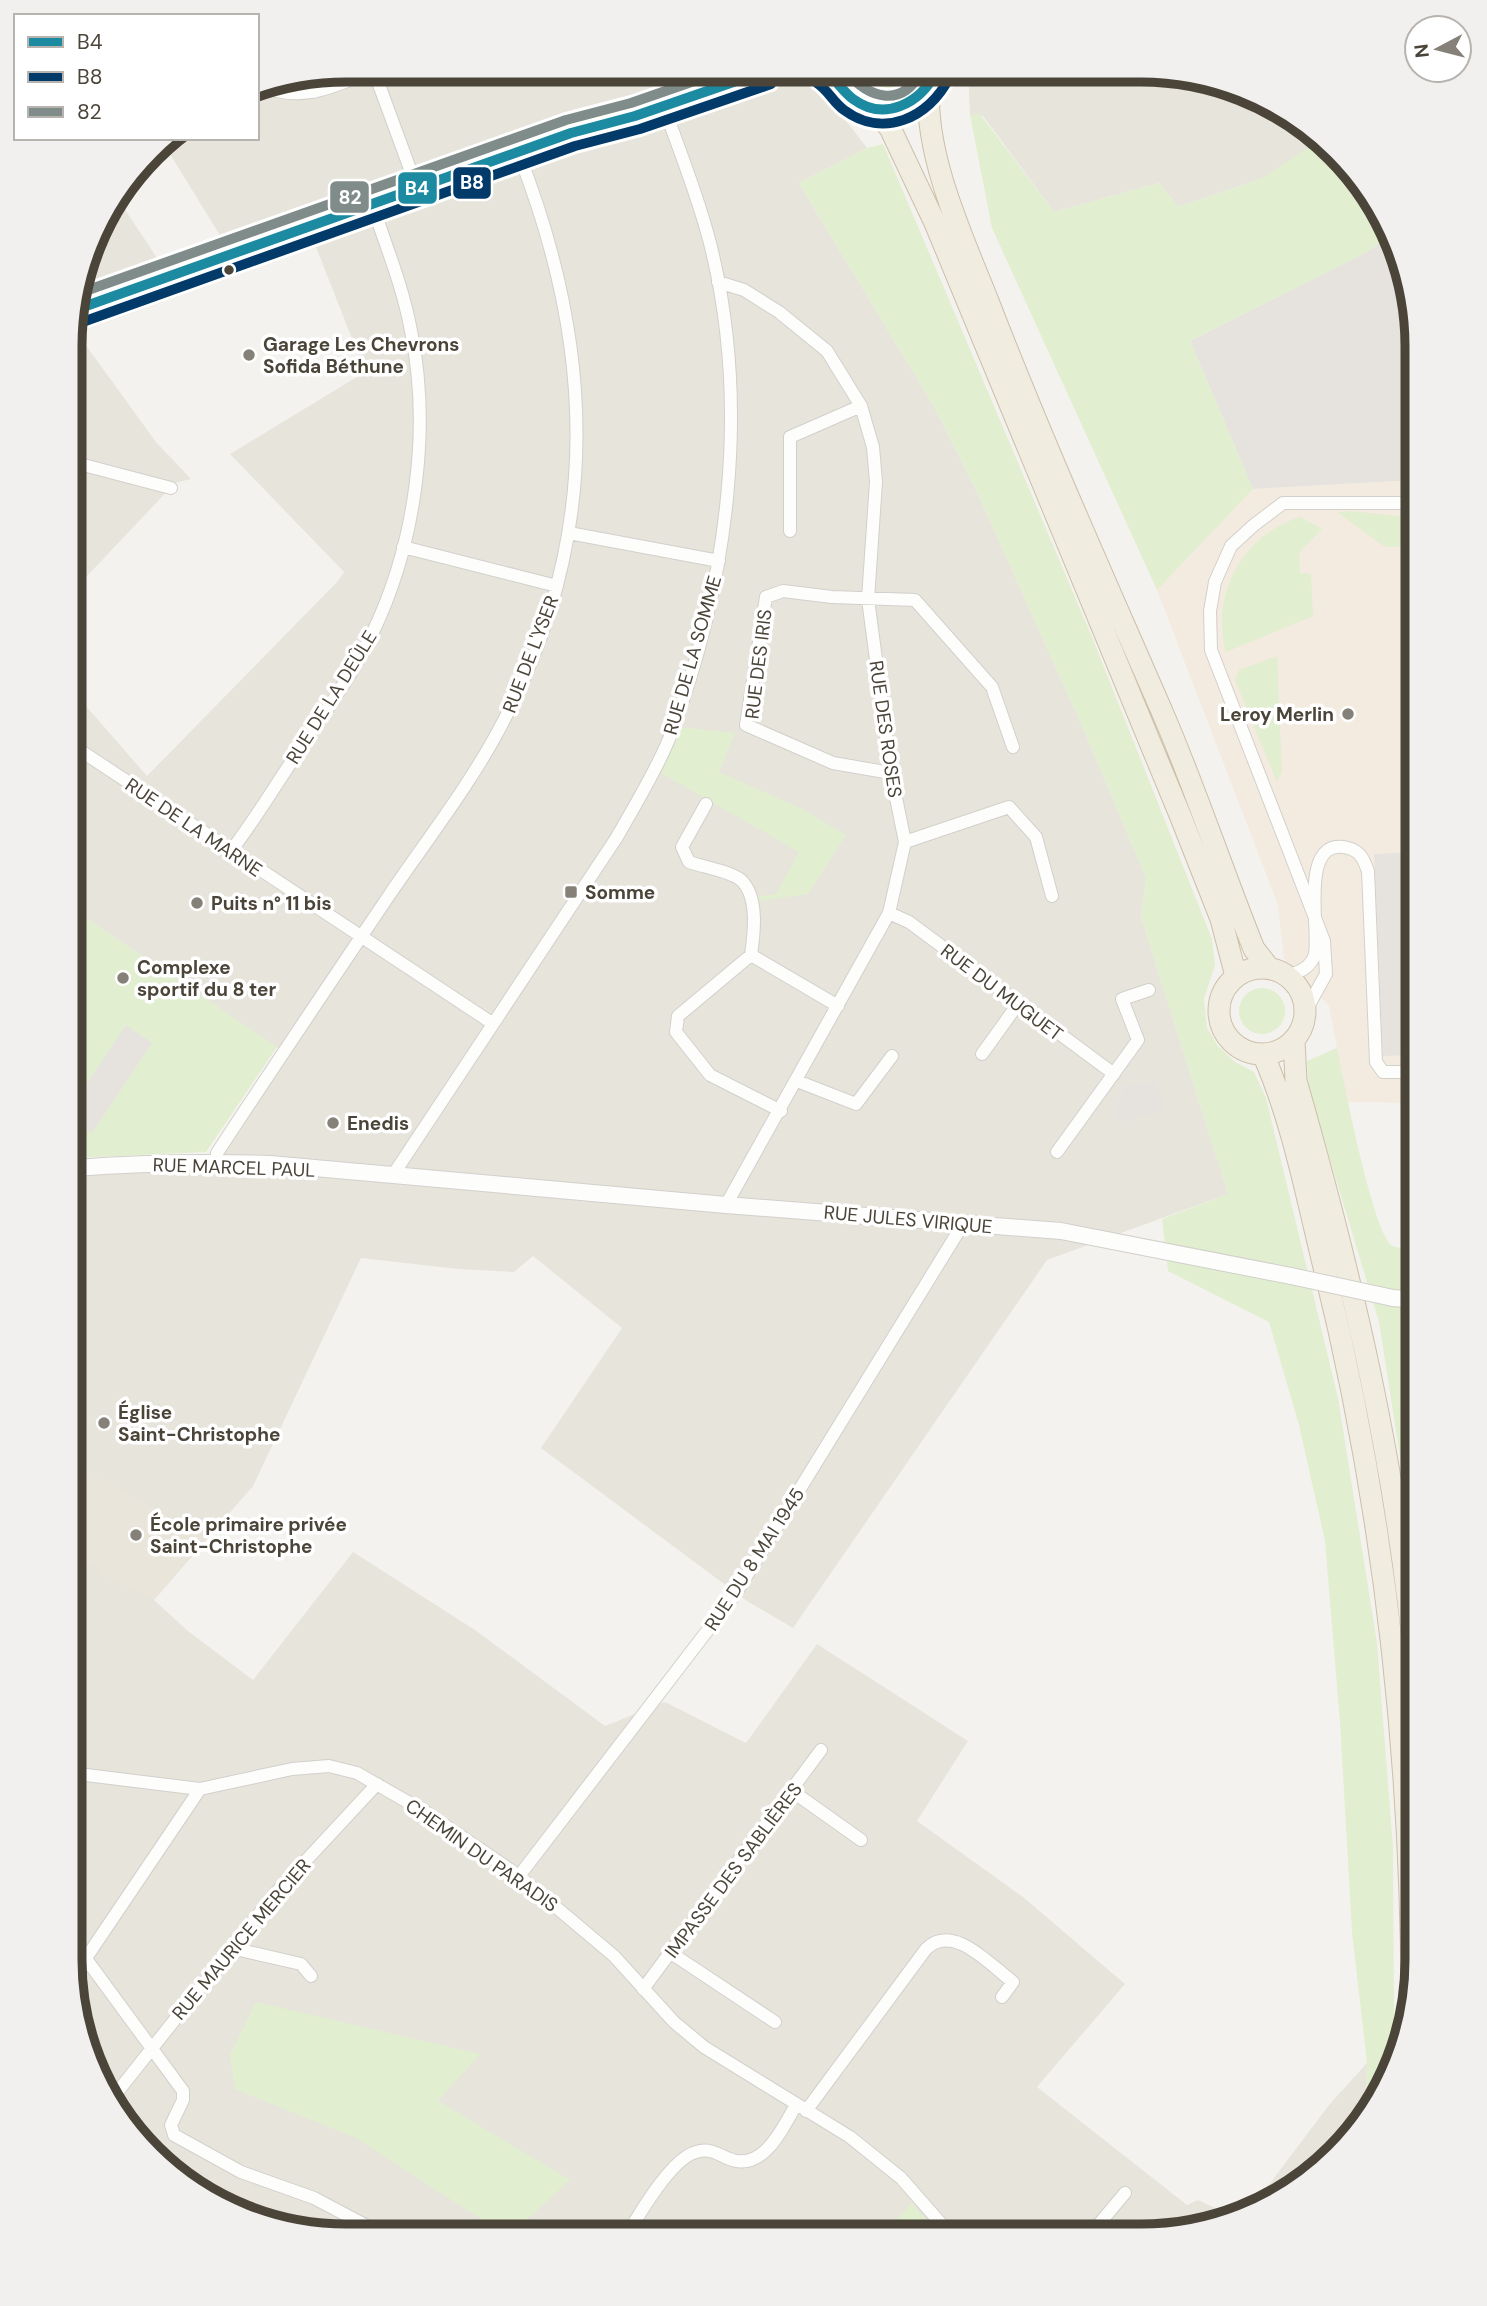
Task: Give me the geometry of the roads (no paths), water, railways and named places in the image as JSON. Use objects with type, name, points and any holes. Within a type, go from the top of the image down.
[{"type":"highway","points":[[838,82],[852,99],[873,109],[890,128],[936,223],[1185,828],[1221,919],[1236,976]]},
{"type":"highway","points":[[873,109],[904,107],[931,82]]},
{"type":"highway","points":[[933,82],[928,102],[937,158],[966,245],[1010,357],[1181,757],[1254,949],[1278,972],[1297,985],[1305,1012],[1300,1031],[1294,1040],[1285,1047],[1263,1054],[1237,1046],[1220,1025],[1220,998],[1236,976],[1257,967],[1278,972]]},
{"type":"highway","points":[[1294,1040],[1296,1081],[1363,1336],[1392,1491],[1405,1592]]},
{"type":"highway","points":[[1263,1054],[1306,1190],[1342,1337],[1372,1493],[1394,1658],[1405,1780]]},
{"type":"main road","points":[[571,133],[590,121],[699,82]]},
{"type":"main road","points":[[664,107],[663,102],[712,82]]},
{"type":"main road","points":[[86,306],[571,133],[664,107],[735,82]]},
{"type":"street","points":[[276,91],[287,95],[310,93],[340,82]]},
{"type":"street","points":[[379,82],[417,188]]},
{"type":"street","name":"RUE DE LA SOMME","points":[[393,1175],[617,837],[646,786],[668,740],[685,690],[719,561],[728,504],[731,450],[727,349],[718,282],[693,187],[664,107]]},
{"type":"street","name":"RUE DE L'YSER","points":[[216,1162],[217,1153],[481,761],[520,689],[557,586],[569,533],[577,448],[571,336],[556,260],[518,152]]},
{"type":"street","name":"RUE DE LA DEÛLE","points":[[231,851],[356,664],[373,632],[403,547],[418,455],[418,383],[412,332],[398,280],[372,204]]},
{"type":"street","name":"RUE DES ROSES","points":[[718,282],[744,290],[779,312],[827,351],[861,406],[873,447],[876,482],[868,599],[891,773],[905,842],[889,913],[781,1111],[726,1205]]},
{"type":"street","points":[[790,531],[790,437],[861,406]]},
{"type":"street","points":[[82,465],[171,488]]},
{"type":"street","points":[[1305,1012],[1326,974],[1324,941],[1211,650],[1210,611],[1215,582],[1231,546],[1283,503],[1405,502]]},
{"type":"street","points":[[569,533],[719,561]]},
{"type":"street","points":[[403,547],[557,586]]},
{"type":"street","name":"RUE DES IRIS","points":[[868,599],[783,591],[766,597],[747,725],[833,764],[891,773]]},
{"type":"street","points":[[868,599],[915,600],[992,687],[1013,747]]},
{"type":"street","name":"RUE DE LA MARNE","points":[[82,752],[492,1023]]},
{"type":"street","points":[[706,804],[682,847],[689,862],[740,880],[749,892],[755,928],[751,955],[678,1016],[676,1032],[710,1075],[781,1111]]},
{"type":"street","points":[[905,842],[1009,807],[1036,837],[1052,895]]},
{"type":"street","points":[[1278,972],[1309,966],[1314,955],[1313,918],[1317,910],[1314,881],[1319,860],[1326,851],[1337,848],[1347,847],[1359,853],[1368,872],[1376,1062],[1383,1072],[1405,1072]]},
{"type":"street","name":"RUE DU MUGUET","points":[[889,913],[909,922],[1114,1074]]},
{"type":"street","points":[[751,955],[838,1006]]},
{"type":"street","points":[[1057,1152],[1138,1040],[1122,999],[1149,990]]},
{"type":"street","points":[[982,1054],[1018,1004]]},
{"type":"street","points":[[797,1081],[856,1104],[892,1056]]},
{"type":"street","name":"RUE MARCEL PAUL","points":[[82,1169],[216,1162],[393,1175]]},
{"type":"street","name":"RUE JULES VIRIQUE","points":[[393,1175],[1061,1231],[1405,1299]]},
{"type":"street","name":"RUE DU 8 MAI 1945","points":[[519,1876],[734,1596],[963,1224]]},
{"type":"street","name":"IMPASSE DES SABLIÈRES","points":[[643,1989],[821,1750]]},
{"type":"street","name":"CHEMIN DU PARADIS","points":[[82,1774],[200,1789],[292,1769],[329,1766],[346,1769],[377,1784],[519,1876],[614,1956],[674,2022],[704,2047],[850,2137],[901,2178],[941,2224]]},
{"type":"street","name":"RUE MAURICE MERCIER","points":[[118,2091],[273,1896],[377,1784]]},
{"type":"street","points":[[86,1958],[200,1789]]},
{"type":"street","points":[[792,1791],[861,1840]]},
{"type":"street","points":[[634,2224],[651,2196],[687,2156],[706,2150],[742,2163],[762,2155],[926,1949],[938,1940],[956,1940],[1013,1982],[1002,1997]]},
{"type":"street","points":[[230,1948],[301,1964],[311,1976]]},
{"type":"street","points":[[82,1953],[184,2095],[171,2126],[178,2139],[241,2172],[316,2199],[363,2224]]},
{"type":"street","points":[[671,1953],[775,2022]]},
{"type":"street","points":[[1099,2224],[1125,2193]]},
{"type":"place","name":"Garage Les Chevrons Sofida Béthune","points":[[249,355]]},
{"type":"place","name":"Leroy Merlin","points":[[1348,714]]},
{"type":"place","name":"Somme","points":[[571,892]]},
{"type":"place","name":"Puits n° 11 bis","points":[[197,903]]},
{"type":"place","name":"Complexe sportif du 8 ter","points":[[123,978]]},
{"type":"place","name":"Enedis","points":[[333,1123]]},
{"type":"place","name":"Église Saint-Christophe","points":[[104,1423]]},
{"type":"place","name":"École primaire privée Saint-Christophe","points":[[136,1535]]}]
